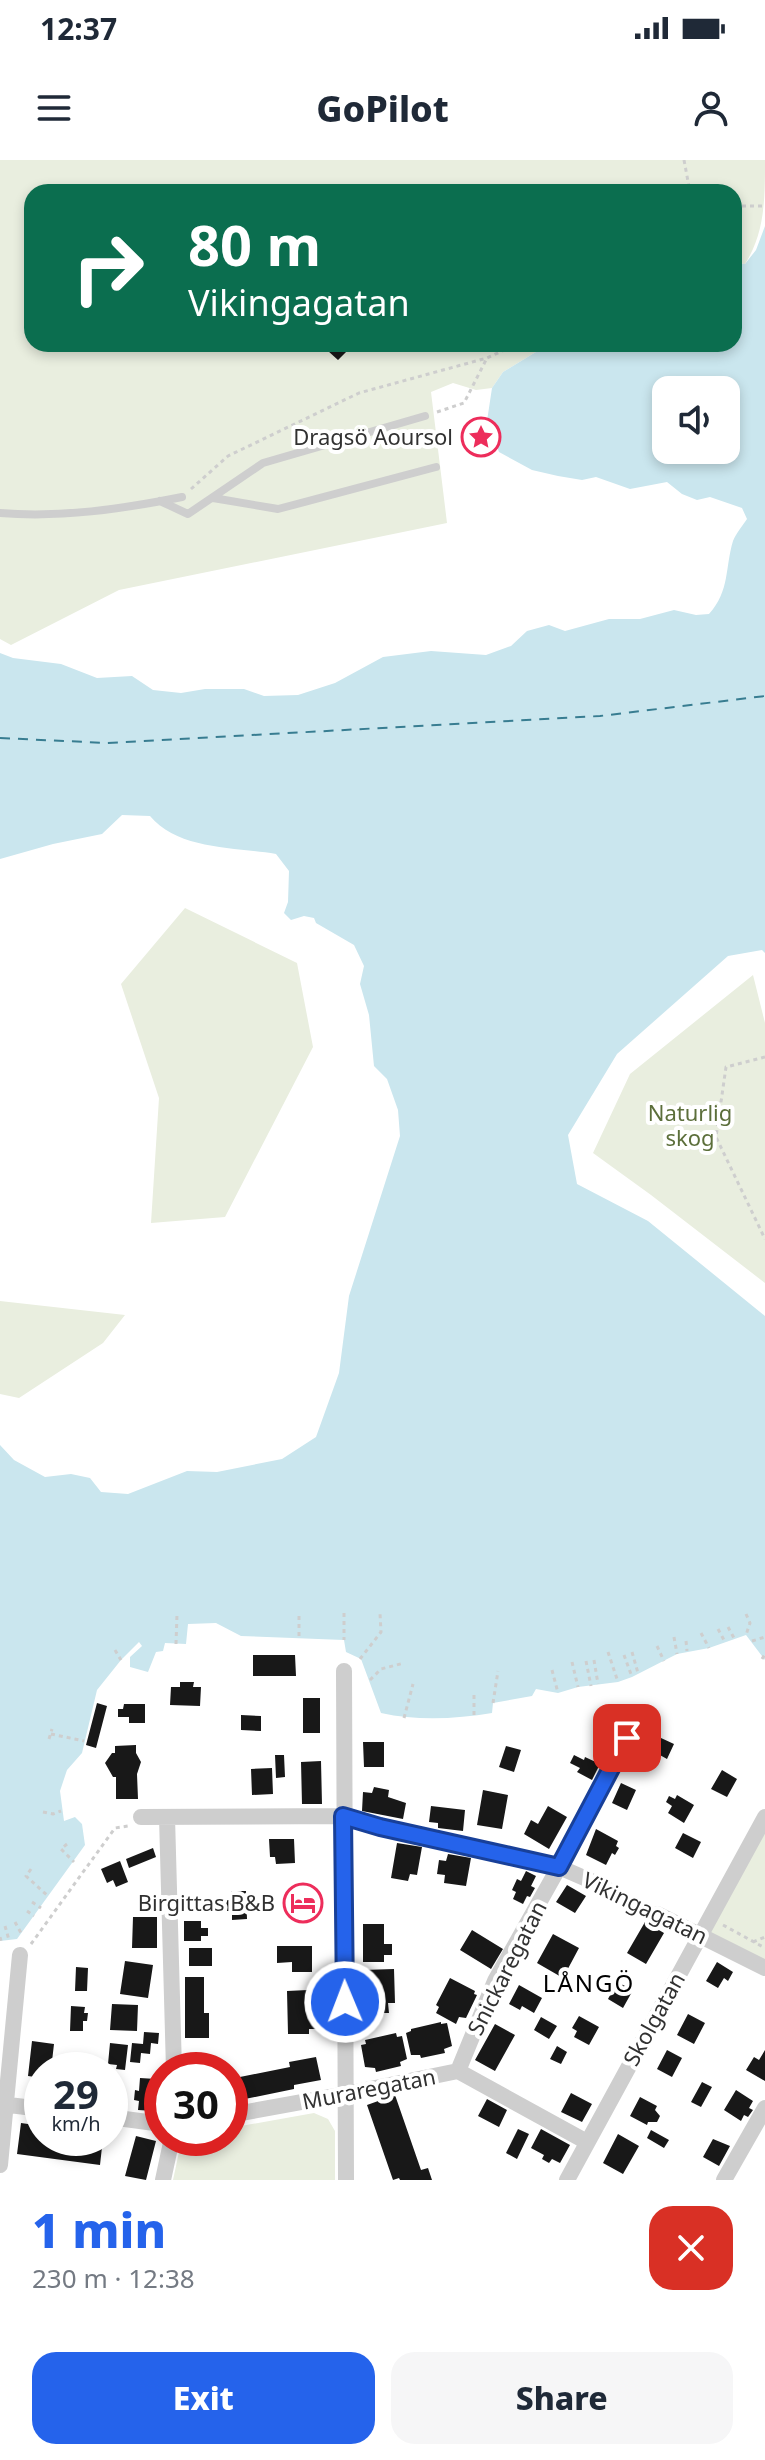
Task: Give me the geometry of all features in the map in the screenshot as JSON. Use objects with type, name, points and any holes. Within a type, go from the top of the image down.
[{"type":"street","points":[[344,1671],[346,2180]]},
{"type":"street","name":"Snickaregatan","points":[[458,2071],[495,1981],[627,1738]]},
{"type":"street","name":"Vikingagatan","points":[[141,1817],[343,1816],[559,1867],[605,1887]]},
{"type":"street","points":[[167,1817],[174,2052]]},
{"type":"street","name":"Skolgatan","points":[[567,2180],[765,1817]]},
{"type":"street","name":"Vikingagatan","points":[[657,1914],[765,1968]]},
{"type":"street","points":[[0,2165],[3,2104],[20,1955]]},
{"type":"street","name":"Muraregatan","points":[[248,2112],[458,2071],[587,2142]]},
{"type":"street","points":[[3,2104],[24,2107]]},
{"type":"street","points":[[724,2180],[765,2108]]},
{"type":"street","points":[[163,2180],[168,2156]]},
{"type":"lane","points":[[160,501],[188,514],[263,463],[425,416]]},
{"type":"lane","points":[[212,498],[278,509],[436,467]]},
{"type":"lane","points":[[0,513],[27,515],[129,508],[182,497]]},
{"type":"path","points":[[684,160],[688,184]]},
{"type":"path","points":[[742,206],[765,206]]},
{"type":"path","points":[[182,497],[228,456],[359,393],[500,352]]},
{"type":"path","points":[[425,416],[464,403],[487,358]]},
{"type":"path","points":[[765,1057],[726,1067],[716,1137],[765,1239]]},
{"type":"path","points":[[344,1613],[344,1640]]},
{"type":"path","points":[[360,1659],[381,1632],[380,1613]]},
{"type":"path","points":[[176,1644],[177,1614]]},
{"type":"path","points":[[746,1614],[750,1623],[746,1635]]},
{"type":"path","points":[[299,1616],[299,1639]]},
{"type":"path","points":[[728,1627],[735,1640]]},
{"type":"path","points":[[718,1629],[725,1642]]},
{"type":"path","points":[[701,1633],[709,1648]]},
{"type":"path","points":[[674,1637],[677,1654]]},
{"type":"path","points":[[752,1641],[765,1637]]},
{"type":"path","points":[[686,1641],[687,1651]]},
{"type":"path","points":[[657,1646],[664,1661]]},
{"type":"path","points":[[115,1650],[121,1660]]},
{"type":"path","points":[[608,1652],[618,1682]]},
{"type":"path","points":[[632,1652],[638,1673]]},
{"type":"path","points":[[624,1655],[632,1677]]},
{"type":"path","points":[[594,1660],[598,1684]]},
{"type":"path","points":[[586,1661],[591,1686]]},
{"type":"path","points":[[572,1662],[578,1687]]},
{"type":"path","points":[[370,1680],[381,1669],[404,1663]]},
{"type":"path","points":[[552,1670],[558,1693]]},
{"type":"path","points":[[493,1703],[498,1671]]},
{"type":"path","points":[[404,1718],[413,1684]]},
{"type":"path","points":[[474,1695],[474,1716]]},
{"type":"path","points":[[49,1739],[51,1731],[84,1741]]},
{"type":"path","points":[[43,1812],[53,1814],[61,1811]]},
{"type":"path","points":[[20,1955],[37,1937],[115,1828],[133,1826],[141,1817]]},
{"type":"path","points":[[67,1844],[61,1849],[74,1862]]},
{"type":"path","points":[[31,1869],[26,1876],[49,1897]]},
{"type":"path","name":"Vikingagatan","points":[[605,1887],[657,1914]]},
{"type":"path","points":[[32,1902],[41,1908]]},
{"type":"path","points":[[27,1911],[34,1916]]},
{"type":"path","points":[[709,1918],[765,1948]]},
{"type":"path","points":[[15,1922],[21,1933]]},
{"type":"path","points":[[5,1926],[9,1940]]},
{"type":"path","points":[[753,1942],[765,1937]]},
{"type":"green space","points":[[0,160],[765,160],[760,227],[745,264],[742,264],[742,184],[24,184],[24,352],[536,352],[503,372],[492,388],[476,390],[453,383],[431,392],[447,523],[119,590],[11,645],[0,639]]},
{"type":"green space","points":[[185,908],[297,963],[313,1047],[225,1217],[151,1223],[159,1098],[121,984]]},
{"type":"green space","name":"Naturlig skog","points":[[753,975],[765,1023],[765,1283],[593,1153],[630,1074]]},
{"type":"green space","points":[[0,1301],[125,1315],[103,1343],[19,1398],[0,1394]]},
{"type":"green space","points":[[765,1831],[765,1962],[709,1933]]},
{"type":"green space","points":[[314,2113],[328,2119],[335,2131],[335,2180],[173,2180],[178,2156],[248,2156],[248,2125]]},
{"type":"water","points":[[765,226],[765,953],[762,950],[728,956],[617,1054],[568,1135],[577,1184],[648,1221],[765,1316],[765,1660],[746,1635],[709,1648],[677,1654],[618,1682],[558,1693],[536,1689],[532,1696],[493,1703],[492,1713],[422,1718],[381,1713],[361,1659],[346,1652],[344,1640],[241,1636],[216,1623],[188,1624],[186,1644],[165,1643],[163,1651],[156,1652],[148,1672],[130,1667],[130,1657],[142,1646],[139,1642],[97,1690],[82,1753],[67,1770],[60,1791],[64,1821],[75,1817],[82,1824],[85,1845],[17,1939],[0,1941],[0,1445],[14,1460],[45,1477],[71,1474],[90,1478],[101,1492],[128,1494],[187,1471],[217,1472],[282,1459],[316,1437],[339,1373],[349,1296],[400,1136],[398,1110],[387,1079],[374,1066],[369,1015],[360,984],[364,966],[354,945],[316,923],[314,918],[304,916],[291,920],[284,913],[288,902],[289,871],[276,854],[191,841],[162,827],[150,816],[122,815],[102,834],[0,859],[0,653],[13,658],[61,664],[97,678],[132,676],[153,690],[181,693],[205,689],[244,689],[264,696],[298,695],[335,683],[383,657],[431,651],[486,655],[511,646],[527,631],[549,625],[565,631],[609,619],[640,619],[674,610],[696,615],[709,614],[724,588],[733,541],[747,519],[742,508],[710,497],[697,500],[682,494],[667,482],[630,489],[596,477],[582,480],[532,470],[499,452],[487,421],[492,388],[503,372],[536,352],[742,352],[742,264],[756,250]]},
{"type":"building","points":[[329,352],[346,352],[338,360]]},
{"type":"building","points":[[253,1655],[295,1655],[296,1676],[253,1676]]},
{"type":"building","points":[[180,1682],[194,1682],[193,1687],[201,1687],[200,1706],[170,1705],[171,1687],[180,1687]]},
{"type":"building","points":[[303,1698],[320,1698],[320,1733],[303,1733]]},
{"type":"building","points":[[97,1703],[107,1706],[96,1748],[86,1745]]},
{"type":"building","points":[[124,1704],[145,1704],[145,1723],[129,1723],[129,1717],[118,1717],[118,1709],[123,1709]]},
{"type":"building","points":[[241,1715],[261,1716],[261,1731],[241,1730]]},
{"type":"building","points":[[648,1732],[674,1744],[667,1759],[658,1754],[653,1763],[644,1759],[646,1754],[639,1751]]},
{"type":"building","points":[[363,1742],[384,1742],[384,1767],[364,1767]]},
{"type":"building","points":[[136,1745],[141,1762],[137,1774],[138,1799],[116,1799],[116,1777],[105,1763],[115,1753],[115,1746]]},
{"type":"building","points":[[506,1746],[521,1750],[514,1772],[499,1767]]},
{"type":"building","points":[[275,1755],[284,1755],[285,1777],[276,1778]]},
{"type":"building","points":[[574,1755],[600,1764],[592,1780],[577,1772],[580,1768],[570,1763]]},
{"type":"building","points":[[321,1761],[322,1804],[302,1804],[301,1762]]},
{"type":"building","points":[[272,1768],[273,1794],[252,1795],[251,1769]]},
{"type":"building","points":[[722,1770],[737,1779],[727,1797],[711,1789]]},
{"type":"building","points":[[621,1783],[636,1790],[627,1810],[612,1803]]},
{"type":"building","points":[[374,1787],[389,1790],[388,1797],[406,1803],[403,1819],[362,1811],[363,1792],[372,1793]]},
{"type":"building","points":[[483,1790],[508,1795],[502,1829],[477,1825]]},
{"type":"building","points":[[677,1795],[694,1805],[684,1823],[668,1813],[672,1806],[666,1802],[669,1796],[675,1799]]},
{"type":"building","points":[[431,1806],[465,1810],[463,1831],[438,1828],[438,1823],[429,1822]]},
{"type":"building","points":[[548,1806],[567,1817],[549,1849],[524,1834],[531,1820],[538,1824]]},
{"type":"building","points":[[596,1829],[618,1841],[616,1846],[619,1848],[615,1855],[612,1853],[606,1865],[586,1855]]},
{"type":"building","points":[[683,1833],[701,1842],[693,1858],[675,1848]]},
{"type":"building","points":[[269,1839],[294,1839],[295,1863],[276,1864],[275,1857],[270,1857]]},
{"type":"building","points":[[397,1843],[422,1847],[417,1875],[410,1874],[408,1881],[391,1878]]},
{"type":"building","points":[[153,1848],[156,1857],[129,1868],[126,1859]]},
{"type":"building","points":[[448,1854],[471,1858],[466,1886],[444,1883],[445,1875],[437,1874],[439,1860],[446,1861]]},
{"type":"building","points":[[120,1861],[128,1882],[116,1887],[113,1880],[107,1883],[101,1869]]},
{"type":"building","points":[[526,1871],[536,1876],[531,1886],[535,1888],[523,1904],[513,1899],[516,1892],[512,1890],[517,1879],[521,1881]]},
{"type":"building","points":[[567,1885],[586,1896],[575,1913],[556,1902]]},
{"type":"building","points":[[231,1891],[246,1891],[247,1919],[232,1920],[232,1911],[227,1911],[226,1900],[231,1900]]},
{"type":"building","points":[[311,1893],[311,1915],[294,1916],[293,1894]]},
{"type":"building","points":[[133,1917],[157,1917],[157,1948],[132,1948]]},
{"type":"building","points":[[184,1921],[201,1921],[201,1928],[208,1928],[208,1936],[201,1936],[201,1941],[184,1941]]},
{"type":"building","points":[[645,1922],[664,1933],[646,1964],[627,1953]]},
{"type":"building","points":[[363,1924],[384,1924],[384,1944],[392,1944],[392,1955],[384,1955],[384,1962],[363,1962]]},
{"type":"building","points":[[472,1930],[503,1949],[491,1969],[460,1950]]},
{"type":"building","points":[[553,1934],[579,1948],[563,1978],[537,1963]]},
{"type":"building","points":[[277,1946],[312,1946],[312,1972],[292,1972],[292,1962],[277,1963]]},
{"type":"building","points":[[189,1948],[212,1948],[212,1966],[189,1966]]},
{"type":"building","points":[[125,1961],[153,1965],[148,1998],[120,1994]]},
{"type":"building","points":[[717,1962],[733,1972],[728,1981],[724,1978],[718,1988],[706,1981]]},
{"type":"building","points":[[76,1967],[88,1968],[87,1991],[75,1991]]},
{"type":"building","points":[[394,1969],[395,2003],[388,2003],[389,2013],[368,2013],[368,2003],[364,2003],[363,1970]]},
{"type":"building","points":[[185,1977],[204,1977],[204,2013],[209,2013],[209,2038],[185,2038]]},
{"type":"building","points":[[450,1978],[477,1995],[466,2018],[459,2017],[456,2024],[436,2013],[439,2007],[436,2005]]},
{"type":"building","points":[[617,1982],[633,1990],[623,2008],[608,1999]]},
{"type":"building","points":[[519,1985],[542,1998],[534,2013],[522,2006],[520,2010],[509,2004]]},
{"type":"building","points":[[308,1990],[309,1996],[322,1996],[322,2010],[308,2010],[309,2015],[322,2015],[322,2029],[309,2029],[309,2034],[288,2034],[287,1991]]},
{"type":"building","points":[[112,2004],[138,2005],[137,2031],[110,2030]]},
{"type":"building","points":[[71,2006],[85,2007],[84,2013],[88,2013],[87,2021],[83,2021],[83,2031],[70,2031]]},
{"type":"building","points":[[688,2014],[705,2023],[694,2044],[677,2035]]},
{"type":"building","points":[[579,2016],[599,2027],[589,2045],[574,2037],[577,2031],[572,2028]]},
{"type":"building","points":[[541,2017],[557,2026],[549,2039],[534,2030]]},
{"type":"building","points":[[447,2023],[452,2046],[444,2049],[445,2053],[421,2058],[420,2055],[411,2055],[406,2033]]},
{"type":"building","points":[[495,2024],[515,2035],[495,2071],[475,2060]]},
{"type":"building","points":[[144,2032],[159,2033],[158,2044],[151,2043],[150,2052],[141,2053],[140,2063],[130,2062],[132,2043],[143,2044]]},
{"type":"building","points":[[396,2033],[397,2037],[402,2036],[407,2059],[400,2062],[401,2066],[376,2072],[375,2068],[365,2067],[361,2045],[366,2044],[365,2040]]},
{"type":"building","points":[[32,2041],[54,2044],[53,2052],[31,2052]]},
{"type":"building","points":[[110,2043],[128,2045],[127,2052],[109,2052]]},
{"type":"building","points":[[557,2046],[567,2052],[561,2064],[550,2059]]},
{"type":"building","points":[[667,2050],[682,2058],[672,2077],[657,2069]]},
{"type":"building","points":[[765,2050],[765,2081],[746,2070],[754,2057],[759,2060]]},
{"type":"building","points":[[316,2057],[321,2080],[248,2098],[248,2075],[290,2067],[289,2062]]},
{"type":"building","points":[[140,2078],[144,2078],[144,2110],[138,2110],[139,2101],[134,2100],[135,2090],[139,2091]]},
{"type":"building","points":[[702,2082],[712,2087],[701,2107],[691,2102]]},
{"type":"building","points":[[736,2090],[753,2101],[749,2108],[753,2110],[741,2121],[724,2110]]},
{"type":"building","points":[[571,2093],[592,2104],[582,2122],[561,2112]]},
{"type":"building","points":[[395,2095],[421,2170],[428,2168],[432,2180],[393,2180],[367,2105]]},
{"type":"building","points":[[640,2097],[657,2106],[655,2110],[660,2116],[657,2122],[648,2122],[647,2125],[630,2116]]},
{"type":"building","points":[[487,2099],[507,2110],[499,2127],[478,2116]]},
{"type":"building","points":[[21,2123],[24,2123],[24,2155],[17,2154]]},
{"type":"building","points":[[518,2129],[529,2134],[517,2159],[506,2153]]},
{"type":"building","points":[[541,2129],[570,2145],[560,2163],[552,2159],[549,2163],[542,2159],[544,2155],[531,2148]]},
{"type":"building","points":[[651,2130],[669,2140],[664,2148],[647,2138]]},
{"type":"building","points":[[618,2134],[639,2146],[623,2174],[603,2163]]},
{"type":"building","points":[[136,2136],[144,2138],[144,2156],[152,2156],[146,2180],[125,2176]]},
{"type":"building","points":[[713,2139],[730,2146],[719,2166],[703,2157]]},
{"type":"building","points":[[32,2156],[101,2156],[100,2165]]},
{"type":"ferry route","points":[[0,738],[107,743],[600,716],[765,696]]},
{"type":"place","name":"Dragsö Aoursol","points":[[481,437]]},
{"type":"place","name":"Birgittas B&B","points":[[303,1903]]},
{"type":"district","name":"LÅNGÖ","points":[[589,1984]]},
{"type":"route","points":[[345,2002],[343,1816],[559,1867],[627,1738]]}]
